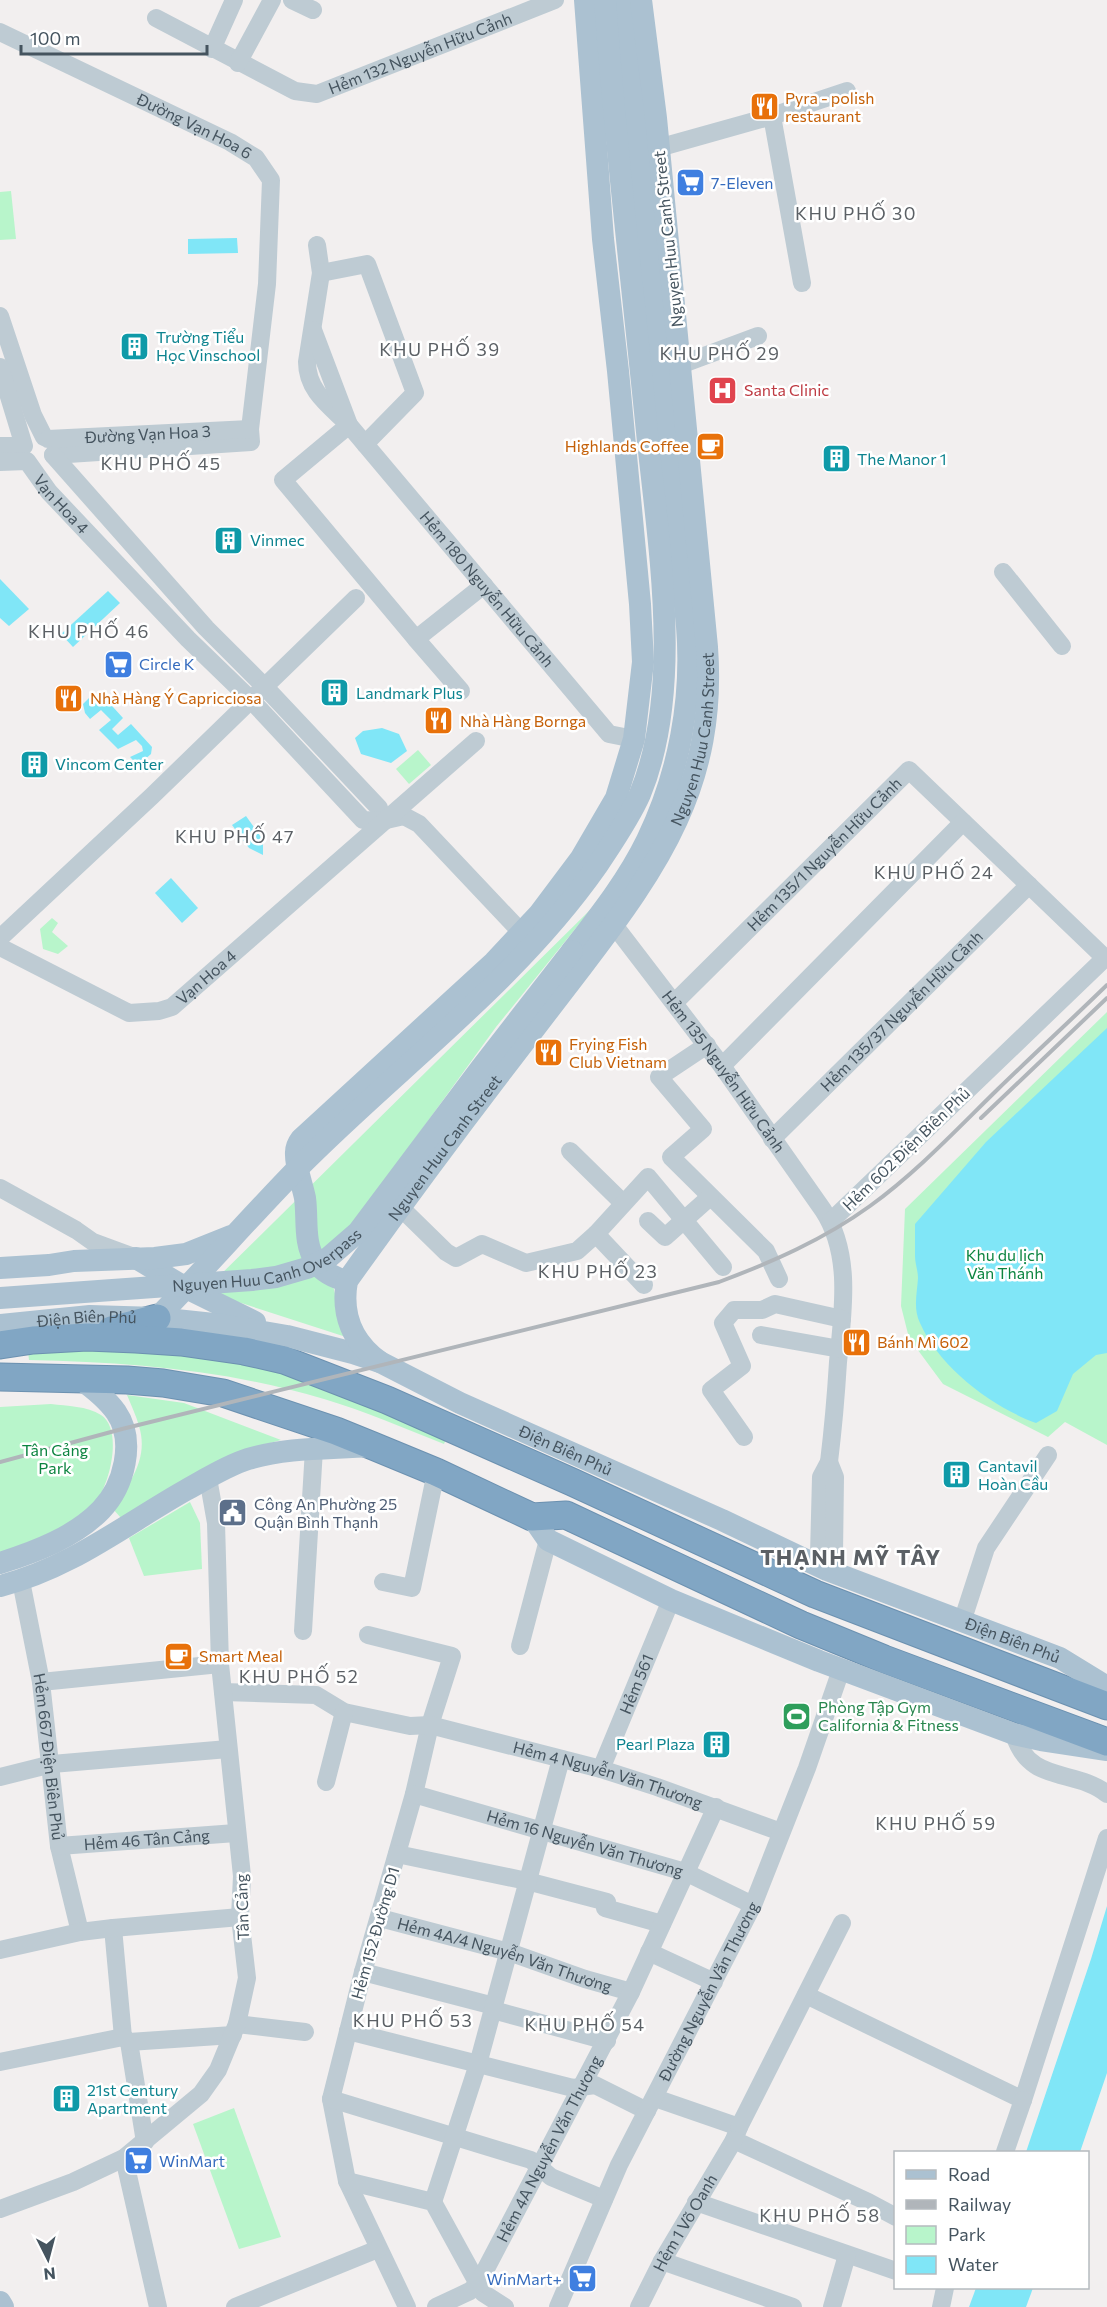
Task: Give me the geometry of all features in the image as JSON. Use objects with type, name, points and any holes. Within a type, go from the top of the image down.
[{"type":"highway","points":[[89,1327],[157,1317]]},
{"type":"highway","name":"Điện Biên Phủ","points":[[0,1344],[33,1340],[89,1327],[244,1351],[284,1360],[344,1382],[583,1486],[821,1582],[898,1627],[1107,1706]]},
{"type":"highway","points":[[0,1377],[79,1378],[163,1383],[223,1393],[336,1431],[436,1472],[532,1517],[566,1515],[801,1625],[884,1659],[1107,1742]]},
{"type":"highway","points":[[801,1625],[817,1623],[821,1619],[821,1582]]},
{"type":"highway","points":[[884,1659],[876,1649],[878,1636],[886,1628],[898,1627]]},
{"type":"main road","name":"Nguyen Huu Canh Street","points":[[585,0],[603,239],[650,368]]},
{"type":"main road","name":"Nguyen Huu Canh Street","points":[[608,918],[347,1281],[326,1273],[312,1254],[307,1237],[305,1201],[296,1152],[301,1139],[494,962],[528,939],[583,886],[621,828],[639,794],[656,739],[663,689],[665,643],[631,66],[624,0]]},
{"type":"main road","name":"Nguyen Huu Canh Street","points":[[528,939],[599,829],[616,798],[634,739],[643,662],[633,514],[650,368],[658,148],[641,0]]},
{"type":"main road","name":"Nguyen Huu Canh Street","points":[[572,951],[639,890],[676,826],[701,753],[706,728],[709,671],[650,368],[605,8]]},
{"type":"main road","name":"Nguyen Huu Canh Overpass","points":[[0,1298],[252,1280],[291,1273],[328,1258],[358,1232],[572,951]]},
{"type":"main road","points":[[157,1317],[298,1168]]},
{"type":"main road","points":[[0,1268],[95,1251],[135,1258],[186,1254],[239,1232]]},
{"type":"main road","points":[[89,1327],[95,1251]]},
{"type":"main road","points":[[135,1258],[186,1288],[287,1336]]},
{"type":"main road","points":[[347,1281],[345,1303],[350,1325],[361,1346],[380,1362]]},
{"type":"main road","name":"Điện Biên Phủ","points":[[157,1317],[287,1336],[380,1362],[406,1377],[512,1425],[821,1582],[962,1622],[1060,1658],[1107,1687]]},
{"type":"main road","name":"Điện Biên Phủ","points":[[0,1325],[89,1327]]},
{"type":"main road","points":[[406,1377],[430,1419]]},
{"type":"main road","points":[[0,1563],[51,1543],[81,1527],[102,1509],[121,1476],[126,1448],[117,1414],[99,1392],[79,1378]]},
{"type":"main road","points":[[472,1438],[512,1425]]},
{"type":"main road","points":[[10,1583],[66,1563],[208,1478],[247,1460],[279,1451],[373,1446]]},
{"type":"main road","points":[[102,1509],[118,1531]]},
{"type":"main road","points":[[532,1517],[548,1540],[671,1600],[841,1670],[1014,1734],[1107,1750]]},
{"type":"main road","points":[[0,2302],[3,2307]]},
{"type":"street","points":[[212,49],[234,0]]},
{"type":"street","points":[[238,63],[272,0]]},
{"type":"street","points":[[292,0],[313,10]]},
{"type":"street","name":"Hẻm 132 Nguyễn Hữu Cảnh","points":[[156,18],[295,91],[317,94],[555,0]]},
{"type":"street","name":"Đường Vạn Hoa 6","points":[[0,32],[230,142],[256,158],[271,180],[267,285],[251,435]]},
{"type":"street","points":[[658,148],[772,116],[847,91]]},
{"type":"street","points":[[772,116],[802,283]]},
{"type":"street","name":"Hẻm 180 Nguyễn Hữu Cảnh","points":[[317,245],[321,273],[307,375],[312,386],[349,425],[609,734],[634,739]]},
{"type":"street","points":[[321,273],[367,264],[415,393],[365,444]]},
{"type":"street","name":"Vạn Hoa 4","points":[[0,316],[33,415],[48,444],[74,481],[206,628],[379,808],[382,821]]},
{"type":"street","points":[[650,368],[758,336]]},
{"type":"street","name":"Vạn Hoa 4","points":[[0,367],[25,453],[50,492],[188,639],[251,700],[363,820],[382,821]]},
{"type":"street","points":[[349,425],[283,480],[460,691]]},
{"type":"street","name":"Đường Vạn Hoa 3","points":[[48,444],[251,435]]},
{"type":"street","points":[[0,446],[25,453],[36,466],[46,464],[48,444],[30,438],[25,453]]},
{"type":"street","points":[[0,462],[25,453]]},
{"type":"street","points":[[50,492],[74,481]]},
{"type":"street","points":[[1004,572],[1062,646]]},
{"type":"street","points":[[416,639],[484,585]]},
{"type":"street","points":[[0,938],[160,788],[356,598]]},
{"type":"street","name":"Vạn Hoa 4","points":[[0,947],[129,1013],[159,1011],[172,1007],[476,741]]},
{"type":"street","name":"Hẻm 135/1 Nguyễn Hữu Cảnh","points":[[675,1002],[909,770],[1105,957]]},
{"type":"street","points":[[382,821],[404,816],[419,824],[528,939]]},
{"type":"street","points":[[722,1066],[963,822]]},
{"type":"street","name":"Hẻm 135/37 Nguyễn Hữu Cảnh","points":[[772,1139],[1029,885]]},
{"type":"street","name":"Hẻm 135 Nguyễn Hữu Cảnh","points":[[608,918],[707,1045],[831,1221]]},
{"type":"street","name":"Hẻm 602 Điện Biên Phủ","points":[[821,1582],[819,1555],[821,1477],[829,1462],[842,1319],[843,1277],[840,1247],[831,1221],[1105,957]]},
{"type":"street","points":[[707,1045],[659,1077],[703,1129],[671,1157],[766,1251],[779,1279]]},
{"type":"street","points":[[570,1151],[623,1203]]},
{"type":"street","points":[[400,1207],[446,1252],[456,1258],[482,1244],[526,1263],[577,1251],[596,1234],[648,1177],[723,1267]]},
{"type":"street","points":[[0,1188],[66,1224],[95,1251]]},
{"type":"street","points":[[648,1221],[665,1237],[710,1197]]},
{"type":"street","points":[[596,1234],[644,1285]]},
{"type":"street","points":[[744,1437],[711,1390],[742,1366],[723,1323],[734,1310],[762,1310],[775,1304],[842,1319]]},
{"type":"street","points":[[761,1335],[840,1349]]},
{"type":"street","points":[[303,1631],[314,1449]]},
{"type":"street","points":[[962,1622],[986,1548],[1048,1455]]},
{"type":"street","points":[[383,1582],[412,1588],[436,1472]]},
{"type":"street","name":"Tân Cảng","points":[[0,2209],[73,2182],[124,2158],[145,2142],[201,2094],[218,2070],[235,2029],[247,1978],[240,1917],[242,1876],[220,1664],[216,1523],[208,1478]]},
{"type":"street","points":[[520,1646],[548,1540]]},
{"type":"street","name":"Hẻm 667 Điện Biên Phủ","points":[[10,1583],[41,1682],[60,1845],[80,1932]]},
{"type":"street","name":"Hẻm 561","points":[[601,1769],[671,1600]]},
{"type":"street","name":"Hẻm 152 Đường D1","points":[[368,1635],[452,1656],[430,1725],[414,1794],[363,1972],[331,2099],[347,2181],[402,2306]]},
{"type":"street","points":[[41,1682],[220,1664]]},
{"type":"street","name":"Đường Nguyễn Văn Thương","points":[[562,2306],[604,2199],[753,1905],[807,1768],[841,1670]]},
{"type":"street","name":"Hẻm 4 Nguyễn Văn Thương","points":[[223,1692],[316,1695],[344,1712],[410,1726],[430,1725],[601,1769],[716,1807],[781,1832]]},
{"type":"street","points":[[326,1782],[344,1712]]},
{"type":"street","points":[[1014,1734],[1025,1757],[1039,1768],[1087,1783],[1107,1794]]},
{"type":"street","points":[[0,1777],[52,1764],[228,1749]]},
{"type":"street","points":[[505,2307],[483,2293],[434,2202],[478,2064],[561,1759]]},
{"type":"street","name":"Hẻm 16 Nguyễn Văn Thương","points":[[414,1794],[685,1872],[753,1905]]},
{"type":"street","name":"Hẻm 4A Nguyễn Văn Thương","points":[[478,2284],[631,1992],[716,1807]]},
{"type":"street","name":"Hẻm 46 Tân Cảng","points":[[60,1845],[236,1833]]},
{"type":"street","points":[[1005,2151],[1107,1838]]},
{"type":"street","points":[[397,1854],[527,1881],[607,1902],[605,1908],[662,1924]]},
{"type":"street","points":[[1,1944],[113,1928],[240,1917]]},
{"type":"street","name":"Hẻm 4A/4 Nguyễn Văn Thương","points":[[380,1918],[509,1952],[585,1979],[631,1992]]},
{"type":"street","name":"Hẻm 1 Võ Oanh","points":[[639,2307],[662,2261],[737,2133],[842,1923]]},
{"type":"street","points":[[113,1928],[126,2039],[145,2142]]},
{"type":"street","points":[[649,1952],[714,1982]]},
{"type":"street","points":[[363,1972],[607,2040]]},
{"type":"street","points":[[806,1995],[1023,2100]]},
{"type":"street","points":[[0,2062],[126,2039],[235,2029],[305,2032]]},
{"type":"street","points":[[348,2031],[573,2088],[595,2085],[737,2133],[894,2216]]},
{"type":"street","points":[[331,2099],[531,2160],[552,2177],[604,2199]]},
{"type":"street","points":[[124,2158],[158,2307]]},
{"type":"street","points":[[347,2181],[434,2202]]},
{"type":"street","points":[[696,2202],[894,2270]]},
{"type":"street","points":[[235,2307],[378,2249]]},
{"type":"street","points":[[832,2307],[847,2255]]},
{"type":"street","points":[[662,2261],[793,2307]]},
{"type":"street","points":[[436,2307],[470,2291],[478,2284]]},
{"type":"street","points":[[941,2307],[945,2289]]},
{"type":"green space","points":[[11,191],[16,239],[0,240],[0,192]]},
{"type":"green space","points":[[418,750],[431,765],[409,784],[396,769]]},
{"type":"green space","points":[[592,908],[496,1027],[354,1223],[332,1244],[331,1278],[346,1337],[204,1291]]},
{"type":"green space","points":[[52,918],[58,923],[52,932],[68,946],[58,954],[43,949],[40,929]]},
{"type":"green space","name":"Khu du lịch Văn Thánh","points":[[1107,1012],[1107,1445],[1065,1422],[1048,1437],[943,1384],[909,1338],[901,1306],[905,1209]]},
{"type":"green space","points":[[120,1350],[217,1359],[303,1378],[446,1439],[444,1444],[339,1404],[251,1381],[178,1369],[29,1360],[28,1351]]},
{"type":"green space","name":"Tân Cảng Park","points":[[127,1395],[184,1403],[281,1440],[259,1446],[121,1518],[113,1509],[136,1470],[142,1449],[139,1426]]},
{"type":"green space","name":"Tân Cảng Park","points":[[51,1404],[90,1410],[101,1415],[108,1422],[113,1446],[105,1485],[94,1504],[74,1521],[0,1553],[0,1407]]},
{"type":"green space","points":[[190,1502],[200,1523],[202,1569],[144,1576],[129,1538]]},
{"type":"green space","points":[[234,2108],[281,2237],[239,2249],[193,2124]]},
{"type":"water","points":[[237,238],[238,253],[188,254],[188,239]]},
{"type":"water","points":[[0,579],[29,609],[9,626],[0,618]]},
{"type":"water","points":[[108,591],[120,603],[73,647],[61,634]]},
{"type":"water","points":[[95,695],[103,696],[123,718],[112,729],[118,735],[131,724],[152,747],[151,754],[143,761],[135,762],[130,757],[143,751],[142,746],[136,740],[118,749],[99,730],[111,720],[101,710],[90,719],[85,713],[83,704]]},
{"type":"water","points":[[382,728],[399,734],[407,751],[391,763],[361,754],[355,738],[363,731]]},
{"type":"water","points":[[246,816],[263,840],[263,855],[249,848],[232,825]]},
{"type":"water","points":[[171,878],[198,908],[182,923],[155,893]]},
{"type":"water","name":"Khu du lịch Văn Thánh","points":[[1107,1028],[1107,1353],[1096,1355],[1073,1374],[1057,1411],[1036,1423],[1002,1407],[969,1384],[953,1370],[929,1339],[917,1312],[915,1224],[986,1142]]},
{"type":"water","points":[[1107,1906],[1107,2073],[1080,2151],[1026,2151]]},
{"type":"water","points":[[976,2289],[1033,2289],[1026,2307],[969,2307]]},
{"type":"railway","points":[[0,1462],[122,1429],[719,1282],[758,1266],[834,1229],[887,1193],[936,1150],[1107,985]]},
{"type":"railway","points":[[981,1118],[1107,998]]},
{"type":"place","name":"Pyra - polish restaurant","points":[[764,107]]},
{"type":"place","name":"7-Eleven","points":[[690,183]]},
{"type":"place","name":"Trường Tiểu Học Vinschool","points":[[135,346]]},
{"type":"place","name":"Santa Clinic","points":[[723,390]]},
{"type":"place","name":"Highlands Coffee","points":[[710,446]]},
{"type":"place","name":"The Manor 1","points":[[836,459]]},
{"type":"place","name":"Vinmec","points":[[229,540]]},
{"type":"place","name":"Circle K","points":[[118,664]]},
{"type":"place","name":"Landmark Plus","points":[[335,693]]},
{"type":"place","name":"Nhà Hàng Ý Capricciosa","points":[[69,698]]},
{"type":"place","name":"Nhà Hàng Bornga","points":[[439,721]]},
{"type":"place","name":"Vincom Center","points":[[34,764]]},
{"type":"place","name":"Frying Fish Club Vietnam","points":[[548,1053]]},
{"type":"place","name":"Bánh Mì 602","points":[[856,1342]]},
{"type":"place","name":"Cantavil Hoàn Cầu","points":[[957,1475]]},
{"type":"place","name":"Công An Phường 25 Quận Bình Thạnh","points":[[233,1513]]},
{"type":"place","name":"Smart Meal","points":[[178,1656]]},
{"type":"place","name":"Phòng Tập Gym California & Fitness","points":[[797,1716]]},
{"type":"place","name":"Pearl Plaza","points":[[716,1744]]},
{"type":"place","name":"21st Century Apartment","points":[[66,2099]]},
{"type":"place","name":"WinMart","points":[[138,2161]]},
{"type":"place","name":"WinMart+","points":[[583,2279]]},
{"type":"district","name":"KHU PHỐ 30","points":[[856,214]]},
{"type":"district","name":"KHU PHỐ 39","points":[[440,350]]},
{"type":"district","name":"KHU PHỐ 29","points":[[720,354]]},
{"type":"district","name":"KHU PHỐ 45","points":[[161,464]]},
{"type":"district","name":"KHU PHỐ 46","points":[[89,632]]},
{"type":"district","name":"KHU PHỐ 47","points":[[235,837]]},
{"type":"district","name":"KHU PHỐ 24","points":[[934,873]]},
{"type":"district","name":"KHU PHỐ 23","points":[[598,1272]]},
{"type":"district","name":"THẠNH MỸ TÂY","points":[[851,1557]]},
{"type":"district","name":"KHU PHỐ 52","points":[[299,1677]]},
{"type":"district","name":"KHU PHỐ 59","points":[[936,1824]]},
{"type":"district","name":"KHU PHỐ 53","points":[[413,2021]]},
{"type":"district","name":"KHU PHỐ 54","points":[[585,2025]]},
{"type":"district","name":"KHU PHỐ 58","points":[[820,2216]]}]
